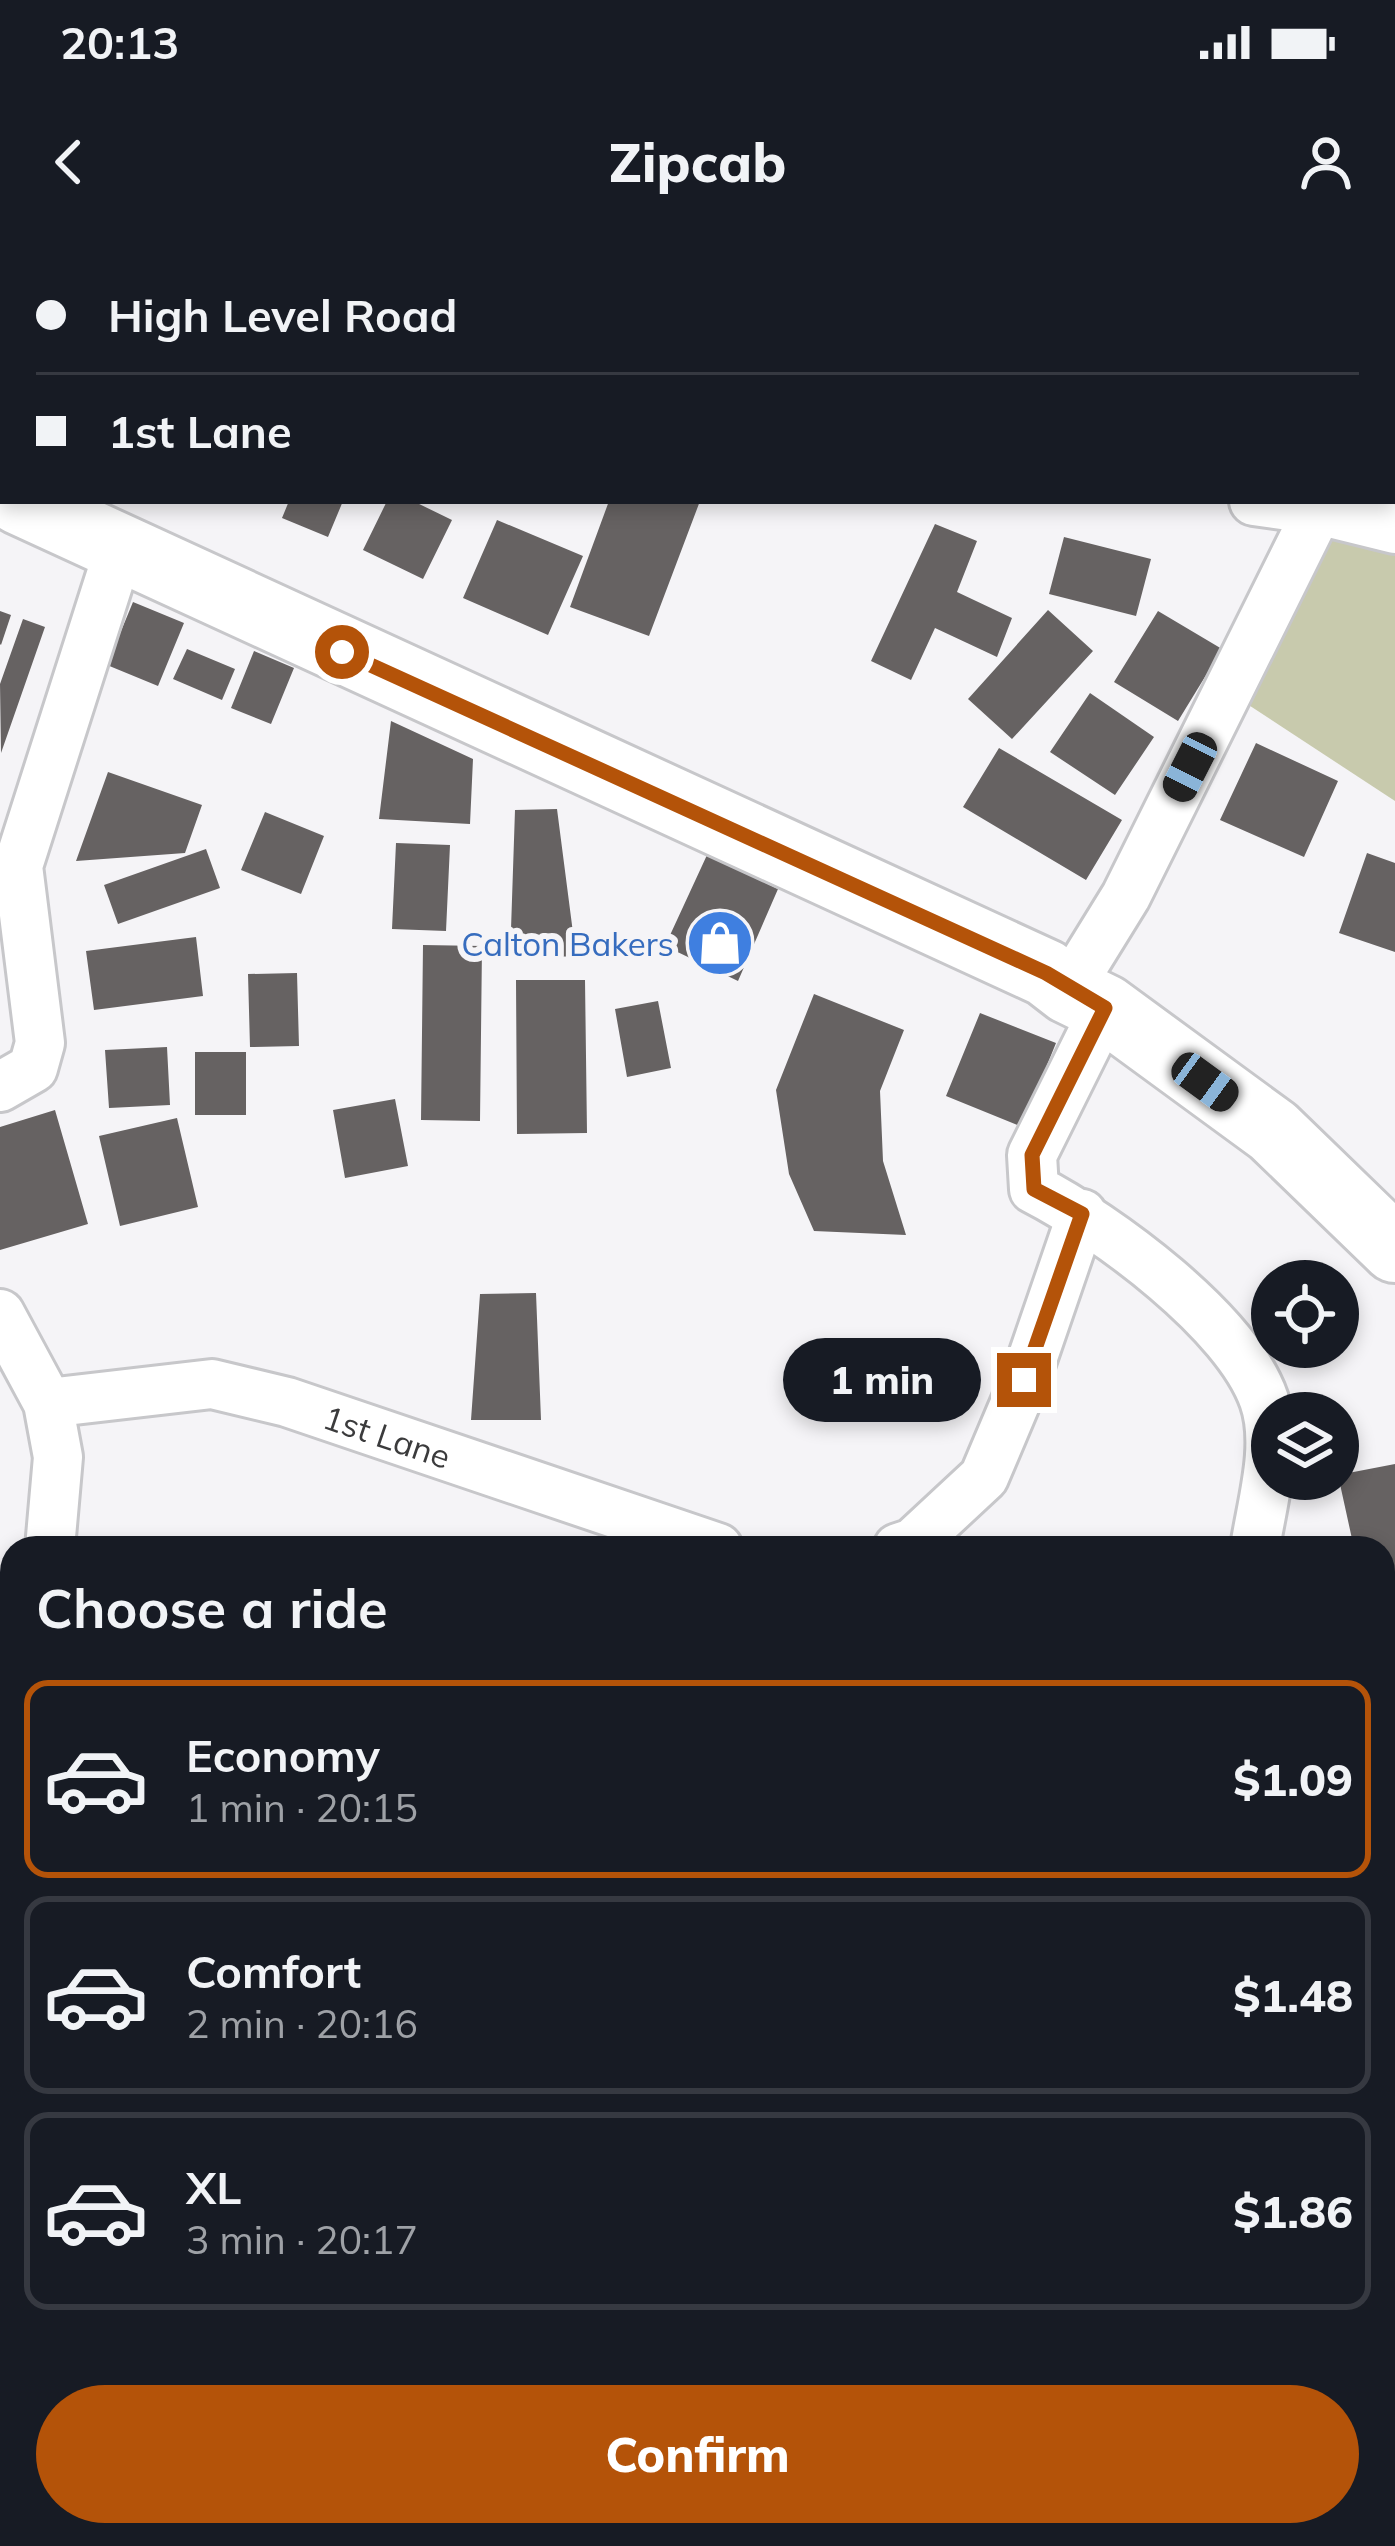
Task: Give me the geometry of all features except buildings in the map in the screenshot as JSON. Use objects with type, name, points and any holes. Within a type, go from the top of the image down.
[{"type":"highway","points":[[25,504],[1046,973],[1273,1131],[1395,1249]]},
{"type":"street","points":[[1278,504],[1395,529]]},
{"type":"street","points":[[1257,1536],[1270,1450],[1264,1400],[1218,1324],[1082,1214],[1034,1189],[1032,1155],[1126,896],[1318,509]]},
{"type":"street","points":[[0,1088],[33,1068],[40,1043],[9,867],[119,550]]},
{"type":"street","points":[[921,1536],[984,1478],[1082,1214]]},
{"type":"street","points":[[0,1314],[48,1403],[58,1457],[51,1536]]},
{"type":"street","name":"1st Lane","points":[[48,1403],[212,1384],[287,1402],[683,1536]]},
{"type":"green space","points":[[1323,514],[1395,526],[1395,801],[1241,700]]},
{"type":"place","name":"Calton Bakers","points":[[720,943]]},
{"type":"route","points":[[342,652],[1046,973],[1105,1008],[1032,1155],[1034,1189],[1082,1214],[1024,1380]]}]
